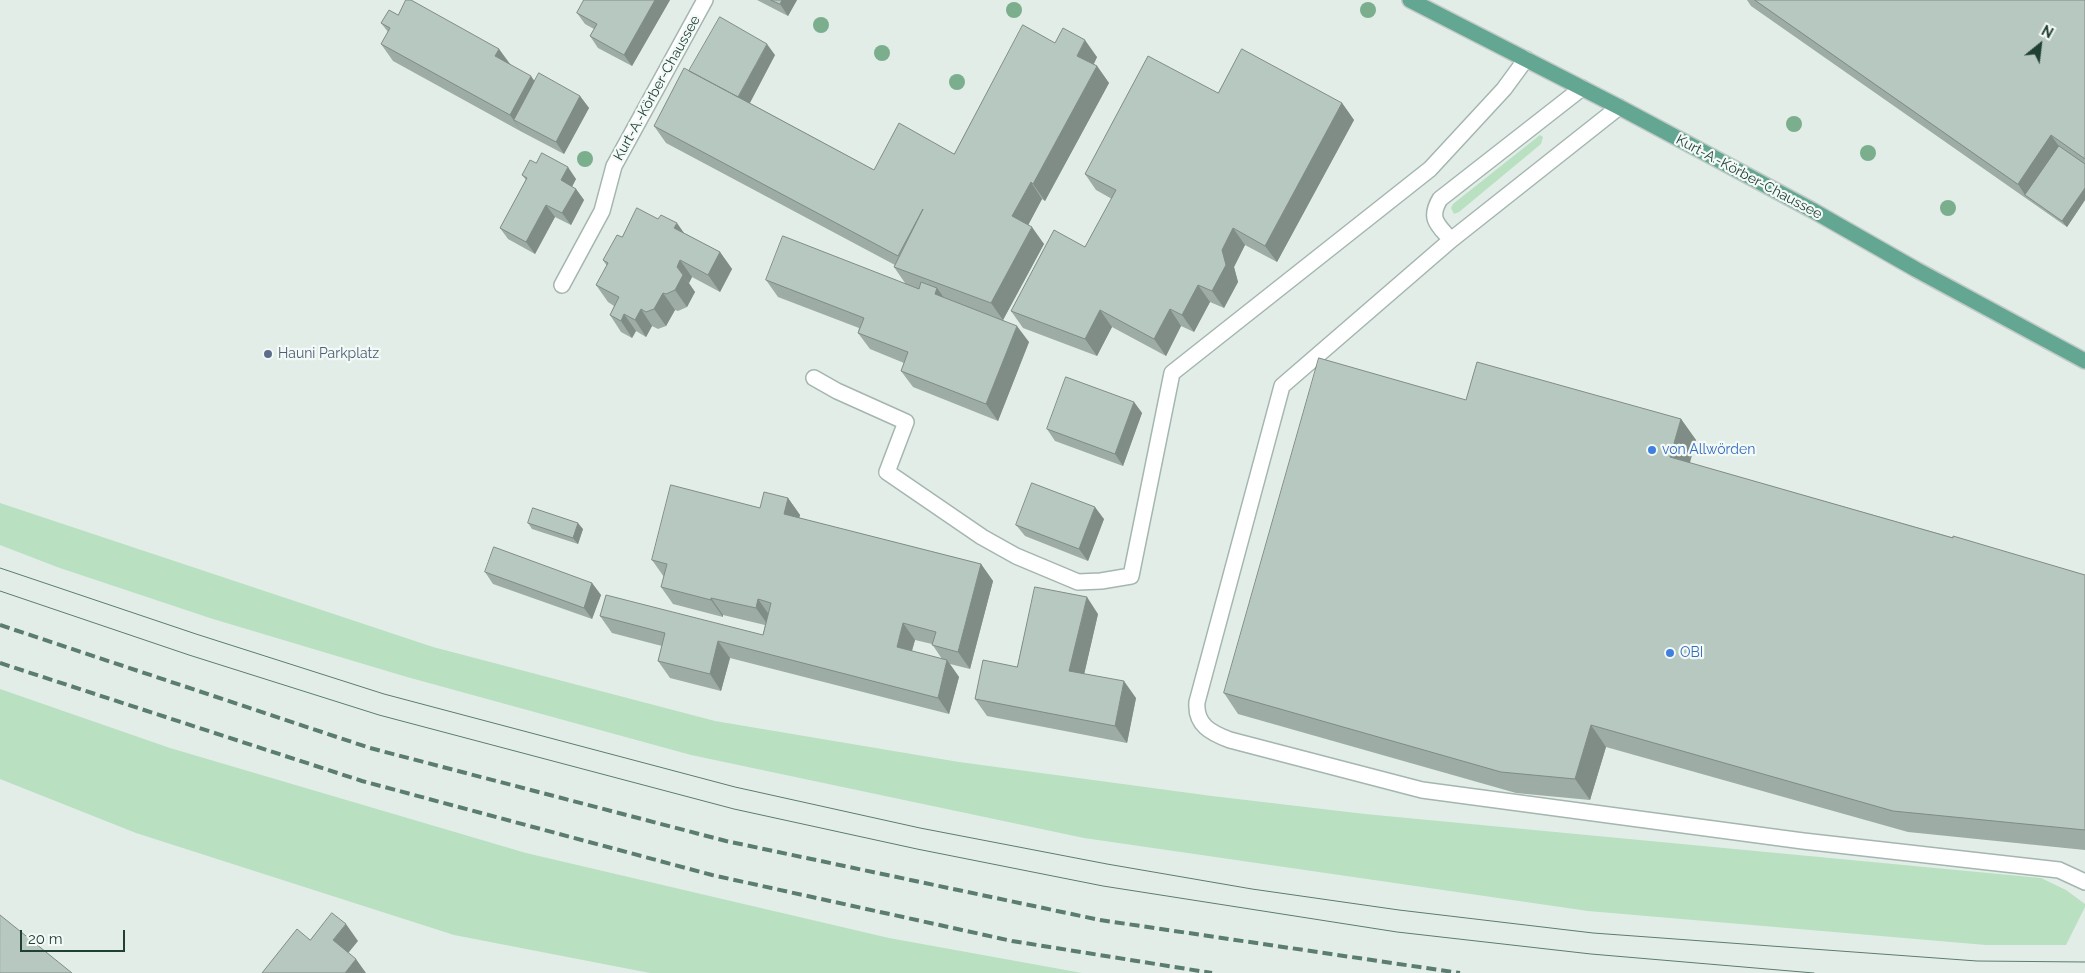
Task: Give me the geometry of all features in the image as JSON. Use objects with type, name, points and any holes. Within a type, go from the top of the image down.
[{"type":"main road","name":"Kurt-A.-Körber-Chaussee","points":[[1410,0],[1619,107],[1812,210],[1926,275],[2085,361]]},
{"type":"street","name":"Kurt-A.-Körber-Chaussee","points":[[562,285],[602,211],[614,166],[705,0]]},
{"type":"street","points":[[814,378],[837,391],[906,422],[887,472],[982,537],[1016,556],[1078,582],[1101,581],[1132,576],[1172,373],[1430,168],[1504,89],[1526,59]]},
{"type":"street","points":[[1451,240],[1436,222],[1434,215],[1435,207],[1440,199],[1582,88]]},
{"type":"street","points":[[1619,107],[1451,240],[1282,386],[1197,702],[1196,713],[1206,728],[1230,740],[1422,790],[1803,840],[2059,870],[2085,882]]},
{"type":"green space","points":[[1540,135],[1543,137],[1541,144],[1459,212],[1454,214],[1451,208],[1453,204]]},
{"type":"green space","points":[[0,503],[433,647],[715,721],[959,762],[1212,796],[1365,814],[2041,878],[2066,890],[2085,904],[2085,907],[2066,945],[1986,945],[1588,911],[1084,838],[691,755],[407,677],[213,619],[57,567],[0,545]]},
{"type":"green space","points":[[0,689],[170,748],[526,853],[889,938],[1082,973],[650,973],[454,935],[136,833],[0,779]]},
{"type":"building","points":[[406,0],[411,0],[499,49],[495,56],[531,76],[510,115],[381,44],[390,28],[381,23],[389,10],[398,15]]},
{"type":"building","points":[[584,0],[655,0],[624,55],[590,36],[597,24],[577,13]]},
{"type":"building","points":[[771,0],[782,0],[780,4]]},
{"type":"building","points":[[1755,0],[2085,0],[2085,159],[2051,135],[2018,184]]},
{"type":"building","points":[[720,17],[767,44],[738,97],[689,71]]},
{"type":"building","points":[[1023,25],[1055,43],[1063,28],[1085,40],[1077,56],[1097,66],[1033,184],[1031,182],[1012,216],[1032,227],[991,303],[894,267],[923,209],[898,256],[654,126],[684,68],[874,170],[899,123],[954,154]]},
{"type":"building","points":[[1242,49],[1342,103],[1265,246],[1233,228],[1222,250],[1226,265],[1212,291],[1198,285],[1182,315],[1170,309],[1154,339],[1100,310],[1085,339],[1011,311],[1054,230],[1085,247],[1116,190],[1085,174],[1148,56],[1218,93]]},
{"type":"building","points":[[539,73],[580,96],[556,142],[514,120]]},
{"type":"building","points":[[2059,146],[2085,164],[2085,188],[2062,221],[2025,195]]},
{"type":"building","points":[[542,153],[568,167],[561,180],[576,189],[562,213],[546,205],[526,242],[500,228],[527,178],[522,175],[530,160],[536,163]]},
{"type":"building","points":[[637,208],[658,219],[661,215],[677,223],[674,228],[720,252],[708,275],[680,260],[677,267],[683,275],[675,290],[666,294],[663,293],[654,309],[646,312],[641,309],[635,320],[624,314],[621,321],[610,315],[619,297],[596,285],[608,263],[603,260],[617,235],[622,237]]},
{"type":"building","points":[[783,236],[919,289],[921,282],[937,288],[935,294],[1017,326],[986,404],[901,371],[908,352],[858,333],[864,318],[766,280]]},
{"type":"building","name":"OBI","points":[[1319,358],[1466,400],[1477,362],[1681,419],[1670,457],[2085,575],[2085,830],[1893,811],[1591,725],[1575,779],[1501,772],[1224,693]]},
{"type":"building","points":[[1066,377],[1134,402],[1115,454],[1047,429]]},
{"type":"building","points":[[1032,483],[1095,507],[1079,549],[1016,525]]},
{"type":"building","points":[[671,485],[760,508],[764,492],[788,498],[784,514],[981,564],[958,652],[932,645],[936,632],[903,623],[897,647],[947,660],[938,698],[718,641],[710,674],[658,661],[665,633],[600,616],[606,595],[763,635],[771,603],[758,599],[756,608],[711,598],[711,600],[661,587],[667,564],[652,560]]},
{"type":"building","points":[[533,508],[578,523],[573,538],[528,523]]},
{"type":"building","points":[[494,547],[592,583],[584,608],[485,572]]},
{"type":"building","points":[[1035,587],[1087,597],[1069,671],[1124,681],[1115,726],[975,699],[983,660],[1017,667]]},
{"type":"building","points":[[332,913],[346,924],[333,940],[356,959],[345,973],[262,973],[297,929],[310,940]]},
{"type":"building","points":[[0,915],[72,973],[0,973]]},
{"type":"tram line","points":[[0,568],[196,634],[384,694],[735,787],[920,828],[1107,864],[1252,889],[1399,910],[1593,933],[1977,961],[2085,962]]},
{"type":"tram line","points":[[0,591],[189,655],[379,715],[734,809],[917,849],[1103,886],[1397,932],[1591,954],[1814,973]]},
{"type":"railway","points":[[0,625],[370,748],[726,841],[1100,920],[1460,973]]},
{"type":"railway","points":[[0,663],[362,781],[712,875],[1012,941],[1212,973]]},
{"type":"place","name":"Hauni Parkplatz","points":[[268,354]]},
{"type":"place","name":"von Allwörden","points":[[1652,450]]},
{"type":"place","name":"OBI","points":[[1670,653]]}]
